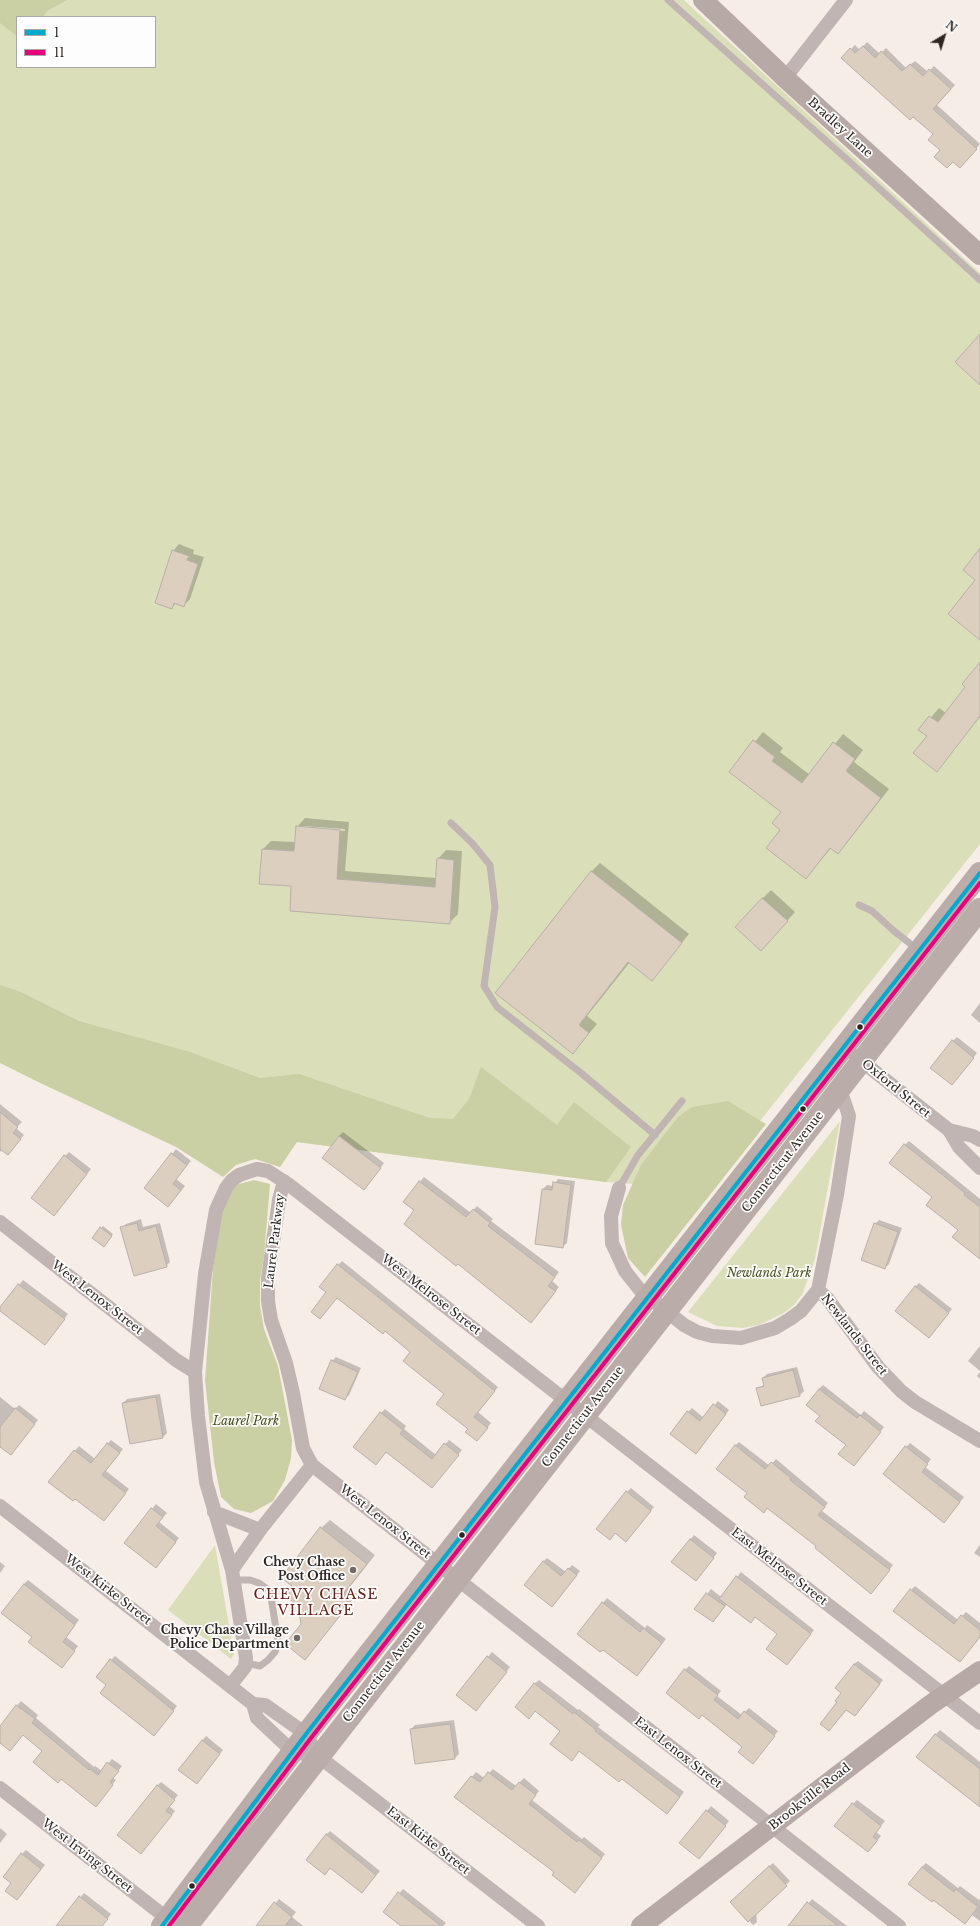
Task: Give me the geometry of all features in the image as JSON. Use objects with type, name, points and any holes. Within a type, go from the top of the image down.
[{"type":"main road","name":"Bradley Lane","points":[[703,0],[785,78],[980,255]]},
{"type":"main road","name":"Connecticut Avenue","points":[[174,1924],[318,1756],[457,1578],[577,1409],[658,1305],[844,1047],[980,873]]},
{"type":"main road","name":"Connecticut Avenue","points":[[658,1305],[840,1089],[980,909]]},
{"type":"main road","name":"Connecticut Avenue","points":[[174,1924],[306,1734],[439,1564],[577,1409]]},
{"type":"main road","name":"Brookville Road","points":[[641,1926],[944,1695],[980,1672]]},
{"type":"street","points":[[785,78],[846,0]]},
{"type":"street","name":"Oxford Street","points":[[844,1047],[949,1130],[959,1147],[980,1168]]},
{"type":"street","name":"Newlands Street","points":[[840,1089],[849,1116],[837,1195],[818,1290],[827,1298],[878,1367],[893,1383],[915,1402],[980,1441]]},
{"type":"street","name":"Oxford Street","points":[[949,1130],[973,1136],[980,1140]]},
{"type":"street","name":"Laurel Parkway","points":[[246,1663],[232,1575],[206,1482],[198,1416],[195,1372],[205,1274],[216,1210],[226,1188],[232,1180],[239,1175],[257,1169],[268,1171],[284,1181],[279,1200],[268,1278],[268,1301],[271,1320],[286,1364],[303,1448],[312,1465]]},
{"type":"street","name":"West Melrose Street","points":[[284,1181],[577,1409]]},
{"type":"street","points":[[619,1188],[611,1216],[612,1243],[625,1271],[637,1287],[658,1305],[684,1325],[697,1332],[712,1336],[741,1338],[774,1328],[790,1319],[810,1302],[818,1290]]},
{"type":"street","name":"West Lenox Street","points":[[0,1222],[176,1360],[195,1372]]},
{"type":"street","name":"East Melrose Street","points":[[577,1409],[980,1723]]},
{"type":"street","points":[[232,1575],[260,1530],[312,1465]]},
{"type":"street","name":"West Lenox Street","points":[[312,1465],[457,1578]]},
{"type":"street","name":"West Kirke Street","points":[[0,1506],[253,1704],[257,1718],[293,1752]]},
{"type":"street","points":[[214,1512],[260,1530]]},
{"type":"street","name":"East Lenox Street","points":[[457,1578],[899,1926]]},
{"type":"street","points":[[230,1686],[243,1671],[246,1663]]},
{"type":"street","name":"West Kirke Street","points":[[253,1704],[265,1704],[306,1734],[318,1756]]},
{"type":"street","points":[[293,1752],[318,1756]]},
{"type":"street","name":"East Kirke Street","points":[[318,1756],[538,1926]]},
{"type":"street","name":"West Irving Street","points":[[0,1788],[174,1924]]},
{"type":"lane","points":[[668,0],[980,280]]},
{"type":"lane","points":[[451,823],[472,843],[490,865],[495,907],[484,986],[496,1008],[581,1073],[655,1135]]},
{"type":"lane","points":[[859,905],[872,911],[919,951]]},
{"type":"lane","points":[[619,1188],[638,1156],[682,1101]]},
{"type":"lane","points":[[232,1575],[259,1583],[270,1591],[277,1634],[278,1641],[275,1652],[268,1660],[260,1666],[246,1663]]},
{"type":"green space","points":[[0,0],[684,0],[980,273],[980,844],[706,1189],[606,1182],[297,1142],[0,991]]},
{"type":"green space","points":[[0,0],[67,0],[47,11],[44,16],[16,16],[16,35],[0,23]]},
{"type":"green space","points":[[0,985],[21,992],[79,1021],[190,1052],[260,1078],[299,1074],[430,1118],[453,1119],[469,1099],[481,1067],[557,1125],[574,1102],[631,1147],[606,1182],[297,1142],[280,1167],[255,1159],[236,1165],[223,1177],[176,1147],[0,1063]]},
{"type":"green space","points":[[728,1101],[766,1124],[645,1277],[628,1258],[621,1225],[623,1205],[641,1165],[678,1117],[692,1107]]},
{"type":"green space","name":"Newlands Park","points":[[840,1121],[815,1259],[802,1295],[794,1305],[784,1313],[759,1325],[743,1328],[717,1326],[688,1312]]},
{"type":"green space","name":"Laurel Park","points":[[254,1180],[270,1184],[264,1256],[260,1280],[260,1306],[264,1329],[278,1366],[292,1440],[291,1458],[285,1480],[273,1501],[251,1513],[234,1509],[221,1497],[214,1462],[205,1380],[213,1269],[222,1209],[235,1185]]},
{"type":"green space","points":[[215,1545],[234,1654],[231,1659],[168,1610]]},
{"type":"building","points":[[863,46],[875,58],[881,51],[902,71],[910,64],[923,76],[929,69],[951,89],[933,109],[977,149],[960,168],[953,162],[947,168],[934,157],[940,150],[928,140],[933,134],[913,117],[910,120],[841,58],[850,48],[855,53]]},
{"type":"building","points":[[980,334],[980,385],[955,362]]},
{"type":"building","points":[[980,548],[980,640],[948,614],[975,580],[963,570]]},
{"type":"building","points":[[172,550],[189,556],[187,560],[198,564],[184,607],[174,603],[172,609],[155,603]]},
{"type":"building","points":[[980,662],[980,716],[937,772],[913,753],[927,736],[918,730],[929,716],[938,722],[965,687],[962,684]]},
{"type":"building","points":[[753,740],[775,757],[772,761],[802,783],[833,742],[855,759],[846,771],[881,798],[838,854],[830,848],[806,879],[766,848],[780,830],[772,823],[781,812],[729,772]]},
{"type":"building","points":[[296,826],[340,830],[337,879],[435,887],[437,858],[454,860],[450,924],[290,911],[291,886],[259,884],[262,849],[294,851]]},
{"type":"building","points":[[591,871],[682,943],[652,981],[628,962],[579,1025],[589,1033],[573,1054],[495,993]]},
{"type":"building","points":[[762,898],[788,921],[761,951],[735,927]]},
{"type":"building","points":[[952,1040],[974,1058],[952,1085],[930,1068]]},
{"type":"building","points":[[0,1112],[18,1127],[13,1133],[21,1139],[8,1155],[0,1149]]},
{"type":"building","points":[[339,1136],[381,1168],[364,1190],[322,1158]]},
{"type":"building","points":[[904,1144],[965,1193],[964,1195],[980,1207],[980,1259],[952,1237],[958,1230],[926,1205],[932,1197],[889,1163]]},
{"type":"building","points":[[171,1153],[187,1165],[173,1184],[181,1190],[168,1207],[144,1188]]},
{"type":"building","points":[[64,1155],[87,1174],[54,1216],[31,1198]]},
{"type":"building","points":[[419,1181],[466,1217],[473,1209],[490,1223],[488,1226],[555,1277],[548,1286],[556,1291],[531,1323],[458,1264],[456,1266],[404,1224],[414,1210],[403,1202]]},
{"type":"building","points":[[553,1182],[571,1185],[563,1248],[535,1244],[542,1189],[552,1190]]},
{"type":"building","points":[[137,1223],[139,1231],[156,1226],[167,1267],[134,1276],[120,1227]]},
{"type":"building","points":[[874,1223],[898,1232],[885,1269],[861,1260]]},
{"type":"building","points":[[100,1227],[112,1236],[104,1247],[92,1238]]},
{"type":"building","points":[[337,1264],[495,1391],[474,1417],[488,1428],[477,1441],[465,1432],[468,1429],[436,1404],[444,1394],[403,1361],[410,1352],[385,1331],[383,1334],[337,1298],[320,1319],[311,1312],[326,1292],[319,1287]]},
{"type":"building","points":[[18,1284],[65,1319],[45,1345],[0,1311],[0,1307]]},
{"type":"building","points":[[915,1286],[949,1313],[929,1338],[895,1311]]},
{"type":"building","points":[[331,1360],[358,1372],[345,1400],[319,1389]]},
{"type":"building","points":[[793,1370],[800,1396],[761,1406],[756,1388],[764,1386],[762,1378]]},
{"type":"building","points":[[819,1389],[857,1418],[860,1415],[881,1432],[854,1466],[838,1454],[846,1445],[815,1421],[820,1416],[806,1405]]},
{"type":"building","points":[[156,1397],[163,1438],[130,1444],[122,1403]]},
{"type":"building","points":[[713,1404],[726,1414],[696,1454],[670,1434],[687,1411],[700,1421]]},
{"type":"building","points":[[15,1408],[35,1424],[11,1455],[0,1447],[0,1427]]},
{"type":"building","points":[[380,1412],[403,1430],[400,1434],[432,1459],[444,1443],[459,1455],[432,1488],[386,1452],[376,1465],[353,1447]]},
{"type":"building","points":[[107,1443],[120,1453],[102,1475],[126,1493],[104,1521],[75,1499],[73,1501],[48,1482],[74,1450],[91,1463]]},
{"type":"building","points":[[735,1445],[765,1469],[771,1462],[791,1478],[790,1480],[825,1507],[818,1515],[890,1570],[871,1594],[815,1548],[816,1546],[767,1508],[764,1513],[744,1497],[747,1493],[716,1469]]},
{"type":"building","points":[[905,1446],[928,1464],[922,1472],[960,1502],[944,1523],[883,1474]]},
{"type":"building","points":[[626,1491],[651,1511],[626,1542],[615,1533],[610,1540],[596,1529]]},
{"type":"building","points":[[151,1508],[163,1517],[156,1526],[176,1542],[156,1568],[124,1543]]},
{"type":"building","points":[[320,1527],[367,1564],[341,1597],[350,1603],[305,1660],[285,1644],[301,1624],[298,1606],[285,1595],[292,1586],[281,1578]]},
{"type":"building","points":[[690,1539],[714,1558],[696,1581],[671,1562]]},
{"type":"building","points":[[543,1561],[561,1576],[568,1568],[577,1575],[552,1607],[524,1585]]},
{"type":"building","points":[[736,1576],[811,1634],[787,1665],[766,1649],[777,1634],[755,1617],[751,1623],[719,1599]]},
{"type":"building","points":[[24,1584],[75,1625],[63,1642],[75,1651],[62,1668],[28,1642],[32,1637],[1,1613]]},
{"type":"building","points":[[910,1589],[954,1624],[961,1615],[980,1630],[980,1637],[960,1662],[893,1611]]},
{"type":"building","points":[[706,1593],[725,1606],[713,1622],[694,1609]]},
{"type":"building","points":[[602,1602],[640,1632],[643,1628],[662,1643],[637,1676],[603,1650],[600,1652],[577,1634]]},
{"type":"building","points":[[487,1656],[507,1672],[476,1711],[456,1695]]},
{"type":"building","points":[[110,1659],[174,1711],[154,1736],[100,1693],[106,1685],[96,1677]]},
{"type":"building","points":[[854,1664],[880,1684],[855,1716],[846,1710],[829,1731],[820,1724],[837,1702],[835,1701],[841,1693],[835,1688]]},
{"type":"building","points":[[684,1669],[718,1695],[714,1700],[738,1719],[744,1711],[775,1736],[753,1764],[738,1752],[742,1747],[702,1715],[699,1719],[666,1693]]},
{"type":"building","points":[[534,1683],[573,1714],[574,1712],[596,1730],[595,1731],[680,1797],[667,1814],[622,1779],[619,1782],[579,1751],[572,1761],[550,1744],[560,1731],[535,1711],[529,1719],[515,1707]]},
{"type":"building","points":[[16,1705],[35,1719],[32,1723],[89,1770],[90,1769],[98,1775],[107,1762],[119,1771],[110,1782],[113,1785],[96,1807],[61,1779],[58,1783],[33,1762],[42,1751],[23,1735],[10,1751],[0,1743],[0,1726]]},
{"type":"building","points":[[450,1724],[455,1759],[415,1764],[410,1729]]},
{"type":"building","points":[[935,1734],[980,1769],[980,1807],[916,1757]]},
{"type":"building","points":[[202,1740],[220,1754],[197,1784],[178,1770]]},
{"type":"building","points":[[488,1772],[512,1790],[519,1782],[536,1795],[529,1804],[577,1842],[579,1840],[602,1858],[575,1893],[552,1875],[554,1872],[454,1797],[471,1776],[480,1782]]},
{"type":"building","points":[[157,1785],[175,1800],[166,1811],[172,1815],[141,1854],[117,1835]]},
{"type":"building","points":[[852,1803],[881,1826],[873,1837],[878,1840],[868,1852],[834,1826]]},
{"type":"building","points":[[706,1810],[726,1826],[699,1859],[679,1843]]},
{"type":"building","points":[[326,1834],[376,1875],[362,1893],[330,1868],[325,1875],[306,1860]]},
{"type":"building","points":[[21,1853],[41,1869],[17,1900],[5,1891],[11,1883],[3,1877]]},
{"type":"building","points":[[769,1866],[787,1886],[748,1922],[730,1902]]},
{"type":"building","points":[[922,1867],[954,1892],[956,1889],[978,1907],[965,1924],[933,1900],[932,1902],[908,1884]]},
{"type":"building","points":[[398,1892],[441,1926],[401,1926],[383,1912]]},
{"type":"building","points":[[79,1896],[108,1919],[102,1926],[56,1926]]},
{"type":"building","points":[[274,1902],[292,1917],[285,1926],[256,1926]]},
{"type":"building","points":[[807,1902],[838,1926],[788,1926]]},
{"type":"transit line","name":"1","points":[[162,1926],[306,1734],[980,873]]},
{"type":"transit line","name":"11","points":[[169,1926],[311,1738],[980,883]]},
{"type":"place","name":"Chevy Chase Post Office","points":[[353,1570]]},
{"type":"place","name":"Chevy Chase Village Police Department","points":[[297,1638]]},
{"type":"district","name":"CHEVY CHASE VILLAGE","points":[[316,1604]]}]
